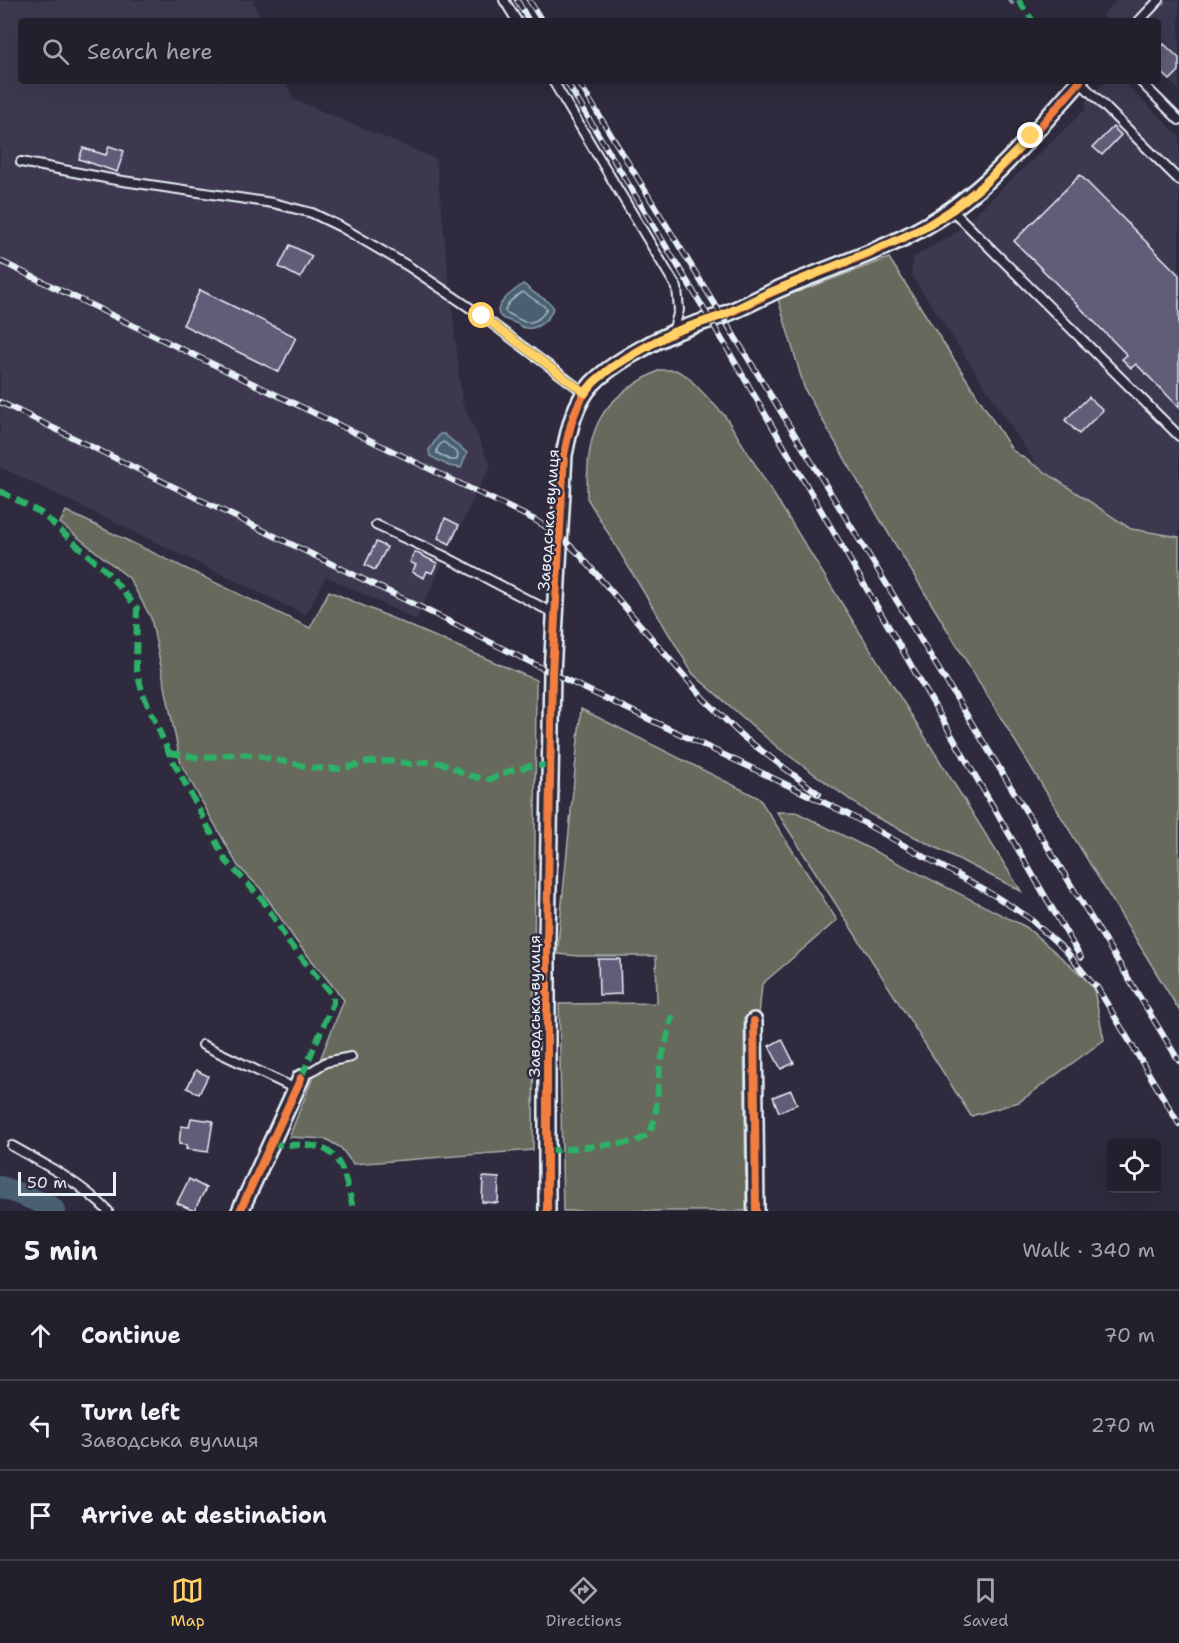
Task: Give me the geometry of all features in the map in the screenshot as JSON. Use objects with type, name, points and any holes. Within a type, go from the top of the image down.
[{"type":"street","name":"Заводська вулиця","points":[[547,1211],[547,931],[552,673],[564,455],[568,431],[574,414],[585,393],[594,382],[611,368],[673,332],[721,316],[766,294],[891,243],[924,228],[952,210],[981,187],[1031,136],[1076,84]]},
{"type":"street","points":[[754,1021],[756,1211]]},
{"type":"street","points":[[240,1211],[299,1083]]},
{"type":"lane","points":[[504,0],[515,18]]},
{"type":"lane","points":[[1142,18],[1159,0]]},
{"type":"lane","points":[[555,84],[677,288],[679,310],[673,332]]},
{"type":"lane","points":[[1082,84],[1179,180]]},
{"type":"lane","points":[[1143,84],[1179,120]]},
{"type":"lane","points":[[21,162],[116,180],[273,203],[312,213],[341,226],[417,273],[482,316],[585,393]]},
{"type":"lane","points":[[952,210],[1179,436]]},
{"type":"lane","points":[[376,525],[446,557],[555,614]]},
{"type":"lane","points":[[203,1045],[299,1083],[326,1062],[351,1057]]},
{"type":"lane","points":[[12,1146],[60,1173],[94,1197],[108,1211]]},
{"type":"shaded area","points":[[0,0],[253,0],[261,18],[18,18],[18,84],[287,84],[293,99],[436,159],[462,402],[491,466],[416,620],[326,576],[306,615],[0,467]]},
{"type":"shaded area","points":[[1117,0],[1179,0],[1179,90],[1161,73],[1161,18],[1104,18],[1102,15]]},
{"type":"shaded area","points":[[1103,84],[1126,84],[1179,136],[1179,682],[911,274],[914,257],[954,234],[1086,109],[1085,102]]},
{"type":"green space","points":[[889,258],[1012,450],[1131,529],[1179,537],[1179,1010],[881,521],[805,390],[778,299]]},
{"type":"green space","points":[[660,370],[676,370],[687,376],[725,416],[1021,891],[870,814],[777,747],[693,674],[587,498],[589,453],[593,435],[600,420],[609,406],[622,394]]},
{"type":"green space","points":[[66,511],[310,628],[329,591],[536,680],[533,1150],[353,1164],[341,1148],[326,1139],[289,1137],[344,1000],[296,941],[261,889],[238,866],[181,764],[151,618],[129,578],[60,523]]},
{"type":"green space","points":[[581,709],[759,798],[837,920],[762,984],[759,1015],[744,1018],[746,1211],[563,1211],[559,1004],[657,1003],[656,956],[557,954]]},
{"type":"green space","points":[[777,812],[796,812],[1026,927],[1093,985],[1104,1040],[1019,1102],[971,1116]]},
{"type":"water","points":[[523,284],[553,307],[550,315],[543,322],[531,328],[524,328],[504,319],[499,315],[498,310],[504,300]]},
{"type":"water","points":[[440,434],[444,434],[467,453],[461,468],[449,466],[430,456],[429,450]]},
{"type":"building","points":[[1164,44],[1179,58],[1179,71],[1170,80],[1161,72],[1161,47]]},
{"type":"building","points":[[1113,127],[1121,135],[1102,155],[1093,147]]},
{"type":"building","points":[[109,146],[124,151],[117,172],[79,159],[83,148],[106,155]]},
{"type":"building","points":[[1080,175],[1179,275],[1179,407],[1136,364],[1131,368],[1122,359],[1127,355],[1014,241]]},
{"type":"building","points":[[290,245],[312,256],[300,278],[279,267]]},
{"type":"building","points":[[200,290],[296,337],[279,372],[183,325]]},
{"type":"building","points":[[1089,397],[1103,410],[1079,434],[1065,420]]},
{"type":"building","points":[[445,518],[459,525],[450,544],[438,538]]},
{"type":"building","points":[[376,542],[387,547],[375,570],[365,565]]},
{"type":"building","points":[[415,552],[437,563],[432,573],[427,571],[424,578],[412,572],[416,565],[410,562]]},
{"type":"building","points":[[598,959],[620,959],[621,994],[599,995]]},
{"type":"building","points":[[782,1039],[794,1063],[781,1069],[769,1046]]},
{"type":"building","points":[[196,1070],[208,1076],[199,1094],[187,1088]]},
{"type":"building","points":[[791,1090],[797,1104],[779,1112],[773,1097]]},
{"type":"building","points":[[191,1118],[213,1121],[208,1152],[186,1149],[187,1145],[179,1144],[181,1126],[189,1127]]},
{"type":"building","points":[[483,1177],[499,1178],[498,1203],[482,1202]]},
{"type":"building","points":[[189,1179],[206,1188],[194,1211],[177,1203]]},
{"type":"waterway","points":[[0,1187],[50,1206],[55,1211]]},
{"type":"railway","points":[[517,0],[527,18]]},
{"type":"railway","points":[[529,0],[540,18]]},
{"type":"railway","points":[[568,84],[710,319],[1081,958]]},
{"type":"railway","points":[[580,84],[1179,1061]]},
{"type":"railway","points":[[0,261],[535,520],[559,535],[580,555],[704,699],[742,736],[819,794]]},
{"type":"railway","points":[[0,402],[552,673],[846,813],[995,896],[1028,917],[1066,951],[1101,994]]},
{"type":"railway","points":[[1097,987],[1179,1124]]},
{"type":"marked path","points":[[1018,0],[1031,18]]},
{"type":"marked path","points":[[0,491],[41,513],[106,571],[137,608],[136,669],[143,694],[169,753],[226,861],[263,900],[289,943],[333,997],[333,1003],[301,1078]]},
{"type":"marked path","points":[[169,753],[202,758],[235,754],[253,755],[314,768],[341,769],[368,762],[441,763],[464,774],[483,779],[491,779],[509,771],[531,766],[551,765]]},
{"type":"marked path","points":[[547,1151],[635,1142],[649,1134],[655,1119],[660,1065],[673,1015]]},
{"type":"marked path","points":[[270,1144],[316,1146],[333,1155],[345,1178],[353,1211]]},
{"type":"cycle path","points":[[547,1211],[547,942],[552,673],[564,455],[570,427],[581,400],[600,377],[619,362],[652,343],[891,244],[947,213],[1008,161],[1077,84]]},
{"type":"cycle path","points":[[754,1021],[756,1211]]},
{"type":"cycle path","points":[[240,1211],[301,1078]]},
{"type":"route","points":[[482,316],[585,393],[611,368],[673,332],[721,316],[766,294],[924,228],[981,187],[1031,136]]}]
